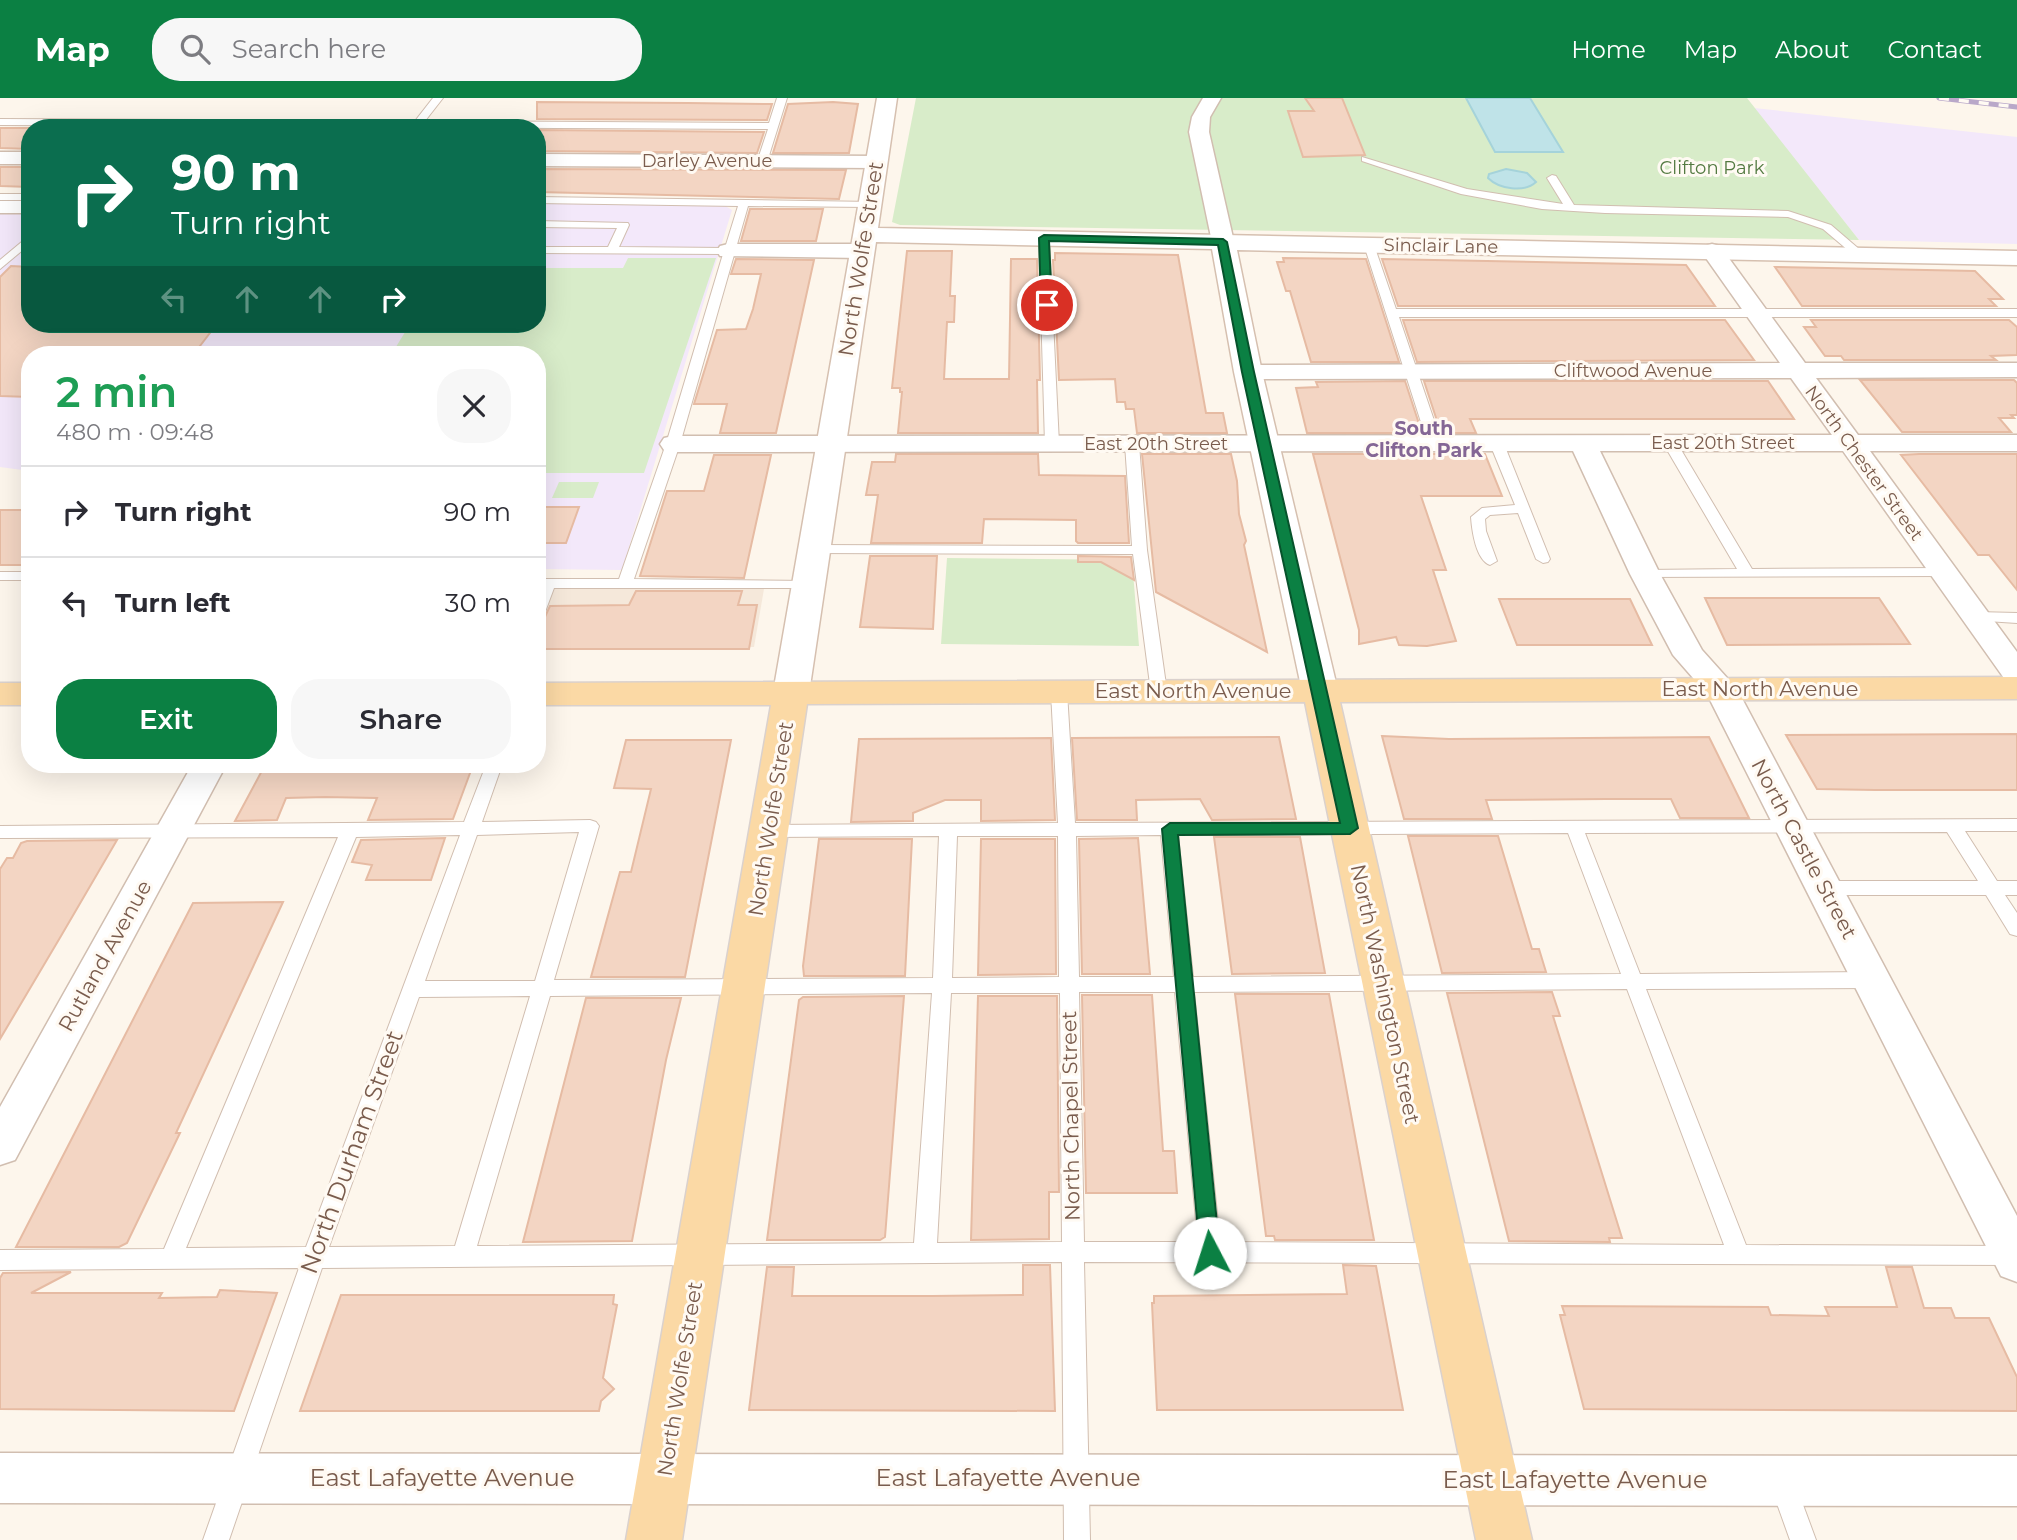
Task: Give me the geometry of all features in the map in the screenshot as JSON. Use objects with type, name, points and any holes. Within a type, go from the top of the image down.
[{"type":"main road","name":"North Wolfe Street","points":[[654,1540],[863,243],[858,204],[876,162],[887,98]]},
{"type":"main road","name":"Sinclair Lane","points":[[863,243],[1044,238],[2017,258]]},
{"type":"main road","name":"North Washington Street","points":[[1223,242],[1248,372],[1504,1540]]},
{"type":"main road","name":"East North Avenue","points":[[546,694],[2017,688]]},
{"type":"street","points":[[1212,98],[1201,117],[1199,132],[1223,242]]},
{"type":"street","points":[[0,158],[21,158]]},
{"type":"street","name":"Darley Avenue","points":[[546,160],[876,162]]},
{"type":"street","points":[[0,207],[21,207]]},
{"type":"street","name":"Sinclair Lane","points":[[728,251],[863,243]]},
{"type":"street","name":"North Chester Street","points":[[1712,251],[2017,674]]},
{"type":"street","name":"Cliftwood Avenue","points":[[1248,372],[2017,370]]},
{"type":"street","name":"North Castle Street","points":[[1583,443],[1644,574],[1689,655],[1721,689],[2016,1259]]},
{"type":"street","name":"East 20th Street","points":[[673,444],[2017,443]]},
{"type":"street","name":"Rutland Avenue","points":[[0,1147],[205,773]]},
{"type":"street","name":"East Lafayette Avenue","points":[[0,1478],[2017,1481]]},
{"type":"lane","points":[[422,119],[438,98]]},
{"type":"lane","points":[[762,162],[782,98]]},
{"type":"lane","points":[[0,122],[21,122]]},
{"type":"lane","points":[[546,126],[774,126]]},
{"type":"lane","points":[[1366,159],[1411,177],[1526,204],[1570,208],[1760,212],[1796,216],[1826,226],[1860,254]]},
{"type":"lane","points":[[1552,178],[1570,208]]},
{"type":"lane","points":[[0,197],[21,197]]},
{"type":"lane","points":[[546,200],[858,204]]},
{"type":"lane","points":[[625,584],[673,444],[744,202]]},
{"type":"lane","points":[[546,224],[624,225],[612,251]]},
{"type":"lane","points":[[1044,238],[1052,444]]},
{"type":"lane","points":[[1369,245],[1435,444]]},
{"type":"lane","points":[[0,266],[21,246]]},
{"type":"lane","points":[[546,250],[728,251]]},
{"type":"lane","points":[[1391,313],[2017,313]]},
{"type":"lane","points":[[1670,443],[1747,573]]},
{"type":"lane","points":[[1132,444],[1140,550],[1159,692]]},
{"type":"lane","points":[[1497,444],[1543,559]]},
{"type":"lane","points":[[1490,561],[1479,531],[1479,517],[1487,511],[1523,509]]},
{"type":"lane","points":[[814,550],[1140,550]]},
{"type":"lane","points":[[1644,574],[1943,572]]},
{"type":"lane","points":[[0,576],[21,576]]},
{"type":"lane","points":[[546,583],[808,585]]},
{"type":"lane","points":[[1976,617],[2017,618]]},
{"type":"lane","name":"North Chapel Street","points":[[1059,692],[1068,829],[1074,1478],[1077,1540]]},
{"type":"lane","name":"North Durham Street","points":[[216,1540],[313,1260],[491,773]]},
{"type":"lane","points":[[769,831],[2017,825]]},
{"type":"lane","points":[[0,832],[350,831],[590,826],[463,1258]]},
{"type":"lane","points":[[1953,826],[2017,929]]},
{"type":"lane","points":[[1574,827],[1738,1255]]},
{"type":"lane","points":[[1170,829],[1210,1253]]},
{"type":"lane","points":[[925,1253],[942,986],[948,830]]},
{"type":"lane","points":[[170,1260],[350,831]]},
{"type":"lane","points":[[1824,888],[2017,888]]},
{"type":"lane","points":[[412,989],[1872,980]]},
{"type":"lane","points":[[0,1260],[313,1260],[1073,1252],[2016,1259]]},
{"type":"lane","points":[[1782,1480],[1804,1540]]},
{"type":"shaded area","points":[[1754,108],[2017,137],[2017,244],[1859,240]]},
{"type":"shaded area","points":[[0,200],[21,200],[21,333],[546,333],[546,203],[722,204],[732,210],[622,570],[546,569],[546,346],[21,346],[21,470],[0,467]]},
{"type":"shaded area","points":[[546,589],[764,589],[754,647],[546,648]]},
{"type":"green space","name":"Clifton Park","points":[[916,98],[1747,98],[1859,240],[900,225],[892,222]]},
{"type":"green space","points":[[628,258],[716,258],[644,473],[546,473],[546,346],[397,346],[404,333],[546,333],[546,268],[623,268]]},
{"type":"green space","points":[[559,482],[599,482],[593,498],[552,498]]},
{"type":"green space","points":[[947,558],[1132,560],[1139,646],[941,644]]},
{"type":"water","points":[[1466,98],[1530,98],[1563,152],[1495,152]]},
{"type":"water","points":[[1506,169],[1527,173],[1536,182],[1525,188],[1512,188],[1498,185],[1488,178],[1489,174]]},
{"type":"building","points":[[1305,98],[1342,98],[1365,155],[1303,157],[1288,111],[1314,111]]},
{"type":"building","points":[[537,102],[772,104],[767,120],[537,119]]},
{"type":"building","points":[[788,104],[858,104],[849,153],[773,153]]},
{"type":"building","points":[[0,128],[21,128],[21,149],[0,148]]},
{"type":"building","points":[[546,130],[764,132],[757,153],[546,151]]},
{"type":"building","points":[[0,167],[21,167],[21,187],[0,186]]},
{"type":"building","points":[[546,169],[846,170],[839,199],[546,192]]},
{"type":"building","points":[[750,209],[823,209],[816,241],[741,241]]},
{"type":"building","points":[[907,251],[952,251],[950,296],[955,296],[954,322],[947,322],[944,379],[1009,379],[1011,259],[1037,259],[1040,380],[1037,380],[1038,433],[898,433],[902,392],[900,388],[892,388]]},
{"type":"building","points":[[1055,253],[1178,255],[1206,413],[1223,413],[1227,433],[1137,433],[1134,409],[1126,409],[1125,402],[1117,402],[1115,379],[1059,380],[1053,260]]},
{"type":"building","points":[[1283,258],[1366,259],[1399,362],[1311,362],[1290,291],[1286,291],[1277,262],[1284,262]]},
{"type":"building","points":[[736,259],[814,260],[776,433],[720,433],[727,404],[694,404],[717,330],[746,329],[753,309],[761,274],[731,274]]},
{"type":"building","points":[[1382,259],[1686,265],[1715,306],[1398,306]]},
{"type":"building","points":[[11,266],[21,267],[21,333],[210,333],[200,346],[21,346],[21,397],[0,396],[0,277]]},
{"type":"building","points":[[1775,267],[1975,271],[2003,299],[1989,299],[1996,306],[1802,306]]},
{"type":"building","points":[[1403,320],[1725,320],[1754,360],[1417,362]]},
{"type":"building","points":[[1811,320],[2009,320],[2017,327],[2017,355],[1991,356],[1996,360],[1844,360],[1841,356],[1825,356],[1804,327],[1816,327]]},
{"type":"building","points":[[1860,380],[2014,380],[2017,383],[2017,415],[2011,415],[2014,418],[1999,418],[2011,432],[1902,432]]},
{"type":"building","points":[[1405,381],[1422,433],[1307,433],[1296,388],[1318,387],[1316,382]]},
{"type":"building","points":[[1424,381],[1768,381],[1794,419],[1470,419],[1476,433],[1441,433]]},
{"type":"building","points":[[896,454],[1038,454],[1039,475],[1125,476],[1129,543],[1078,543],[1076,520],[984,519],[982,543],[871,543],[878,495],[866,495],[872,462],[895,462]]},
{"type":"building","points":[[1142,454],[1231,454],[1237,481],[1239,514],[1246,541],[1244,545],[1267,652],[1156,592]]},
{"type":"building","points":[[1313,454],[1485,454],[1502,496],[1421,496],[1446,570],[1433,570],[1456,641],[1427,646],[1399,645],[1396,637],[1359,644],[1359,630]]},
{"type":"building","points":[[2017,454],[2017,590],[1989,555],[1978,555],[1901,455]]},
{"type":"building","points":[[714,455],[771,455],[744,578],[640,576],[667,491],[704,491]]},
{"type":"building","points":[[546,507],[579,507],[566,543],[546,543]]},
{"type":"building","points":[[0,510],[21,510],[21,565],[0,565]]},
{"type":"building","points":[[870,556],[937,556],[933,629],[860,627]]},
{"type":"building","points":[[1078,556],[1131,557],[1134,580],[1101,562],[1078,562]]},
{"type":"building","points":[[636,591],[742,591],[738,605],[757,605],[749,649],[546,649],[546,615],[550,606],[629,605]]},
{"type":"building","points":[[1705,598],[1879,598],[1910,644],[1727,645]]},
{"type":"building","points":[[1499,599],[1630,599],[1652,645],[1517,645]]},
{"type":"building","points":[[2017,734],[2017,790],[1817,789],[1786,735]]},
{"type":"building","points":[[1382,736],[1449,739],[1709,737],[1749,818],[1680,818],[1671,799],[1606,799],[1486,800],[1492,819],[1404,819]]},
{"type":"building","points":[[1279,737],[1296,819],[1212,820],[1200,799],[1136,800],[1137,820],[1077,820],[1072,738]]},
{"type":"building","points":[[1051,738],[1055,820],[981,821],[981,800],[945,800],[913,813],[913,821],[851,822],[859,739]]},
{"type":"building","points":[[626,740],[731,740],[685,977],[591,977],[620,872],[631,872],[651,789],[614,788]]},
{"type":"building","points":[[261,773],[470,773],[453,819],[368,820],[377,798],[325,797],[286,798],[277,820],[235,821]]},
{"type":"building","points":[[1408,836],[1498,836],[1532,949],[1539,949],[1546,972],[1442,973]]},
{"type":"building","points":[[1214,837],[1300,837],[1325,973],[1232,974]]},
{"type":"building","points":[[445,838],[431,880],[366,880],[372,865],[352,862],[361,840]]},
{"type":"building","points":[[1138,838],[1150,974],[1082,974],[1079,839]]},
{"type":"building","points":[[819,839],[912,839],[905,976],[804,976]]},
{"type":"building","points":[[981,839],[1055,839],[1056,974],[978,975]]},
{"type":"building","points":[[117,840],[0,1039],[0,869],[7,858],[13,858],[21,843],[27,841]]},
{"type":"building","points":[[283,902],[176,1133],[180,1133],[127,1243],[119,1247],[16,1247],[193,903]]},
{"type":"building","points":[[1552,992],[1560,1016],[1553,1016],[1622,1238],[1609,1238],[1610,1242],[1509,1241],[1447,993]]},
{"type":"building","points":[[1235,994],[1329,994],[1374,1240],[1275,1240],[1274,1236],[1266,1236]]},
{"type":"building","points":[[1082,995],[1152,995],[1163,1151],[1174,1151],[1177,1193],[1086,1193]]},
{"type":"building","points":[[904,996],[885,1237],[880,1240],[767,1240],[799,1000],[803,997]]},
{"type":"building","points":[[978,996],[1057,996],[1059,1192],[1049,1192],[1049,1239],[971,1240]]},
{"type":"building","points":[[586,998],[681,998],[666,1060],[632,1241],[523,1242]]},
{"type":"building","points":[[1023,1265],[1050,1265],[1055,1411],[749,1410],[767,1267],[794,1267],[792,1296],[932,1296],[1023,1295]]},
{"type":"building","points":[[1343,1265],[1376,1266],[1403,1410],[1157,1410],[1152,1303],[1154,1296],[1347,1294]]},
{"type":"building","points":[[1886,1267],[1912,1267],[1924,1308],[1951,1308],[1955,1318],[1989,1318],[2017,1377],[2017,1411],[1584,1409],[1560,1315],[1565,1315],[1562,1306],[1768,1307],[1771,1315],[1829,1316],[1825,1307],[1897,1307]]},
{"type":"building","points":[[71,1272],[31,1293],[162,1293],[159,1298],[217,1297],[220,1290],[277,1293],[234,1411],[0,1409],[0,1278],[3,1273]]},
{"type":"building","points":[[341,1295],[614,1295],[613,1304],[617,1305],[603,1378],[614,1389],[601,1401],[599,1411],[300,1411]]},
{"type":"railway","points":[[1939,98],[2017,107]]},
{"type":"district","name":"South Clifton Park","points":[[1424,439]]},
{"type":"route","points":[[1047,305],[1044,238],[1223,242],[1248,372],[1350,828],[1170,829],[1210,1253]]}]
